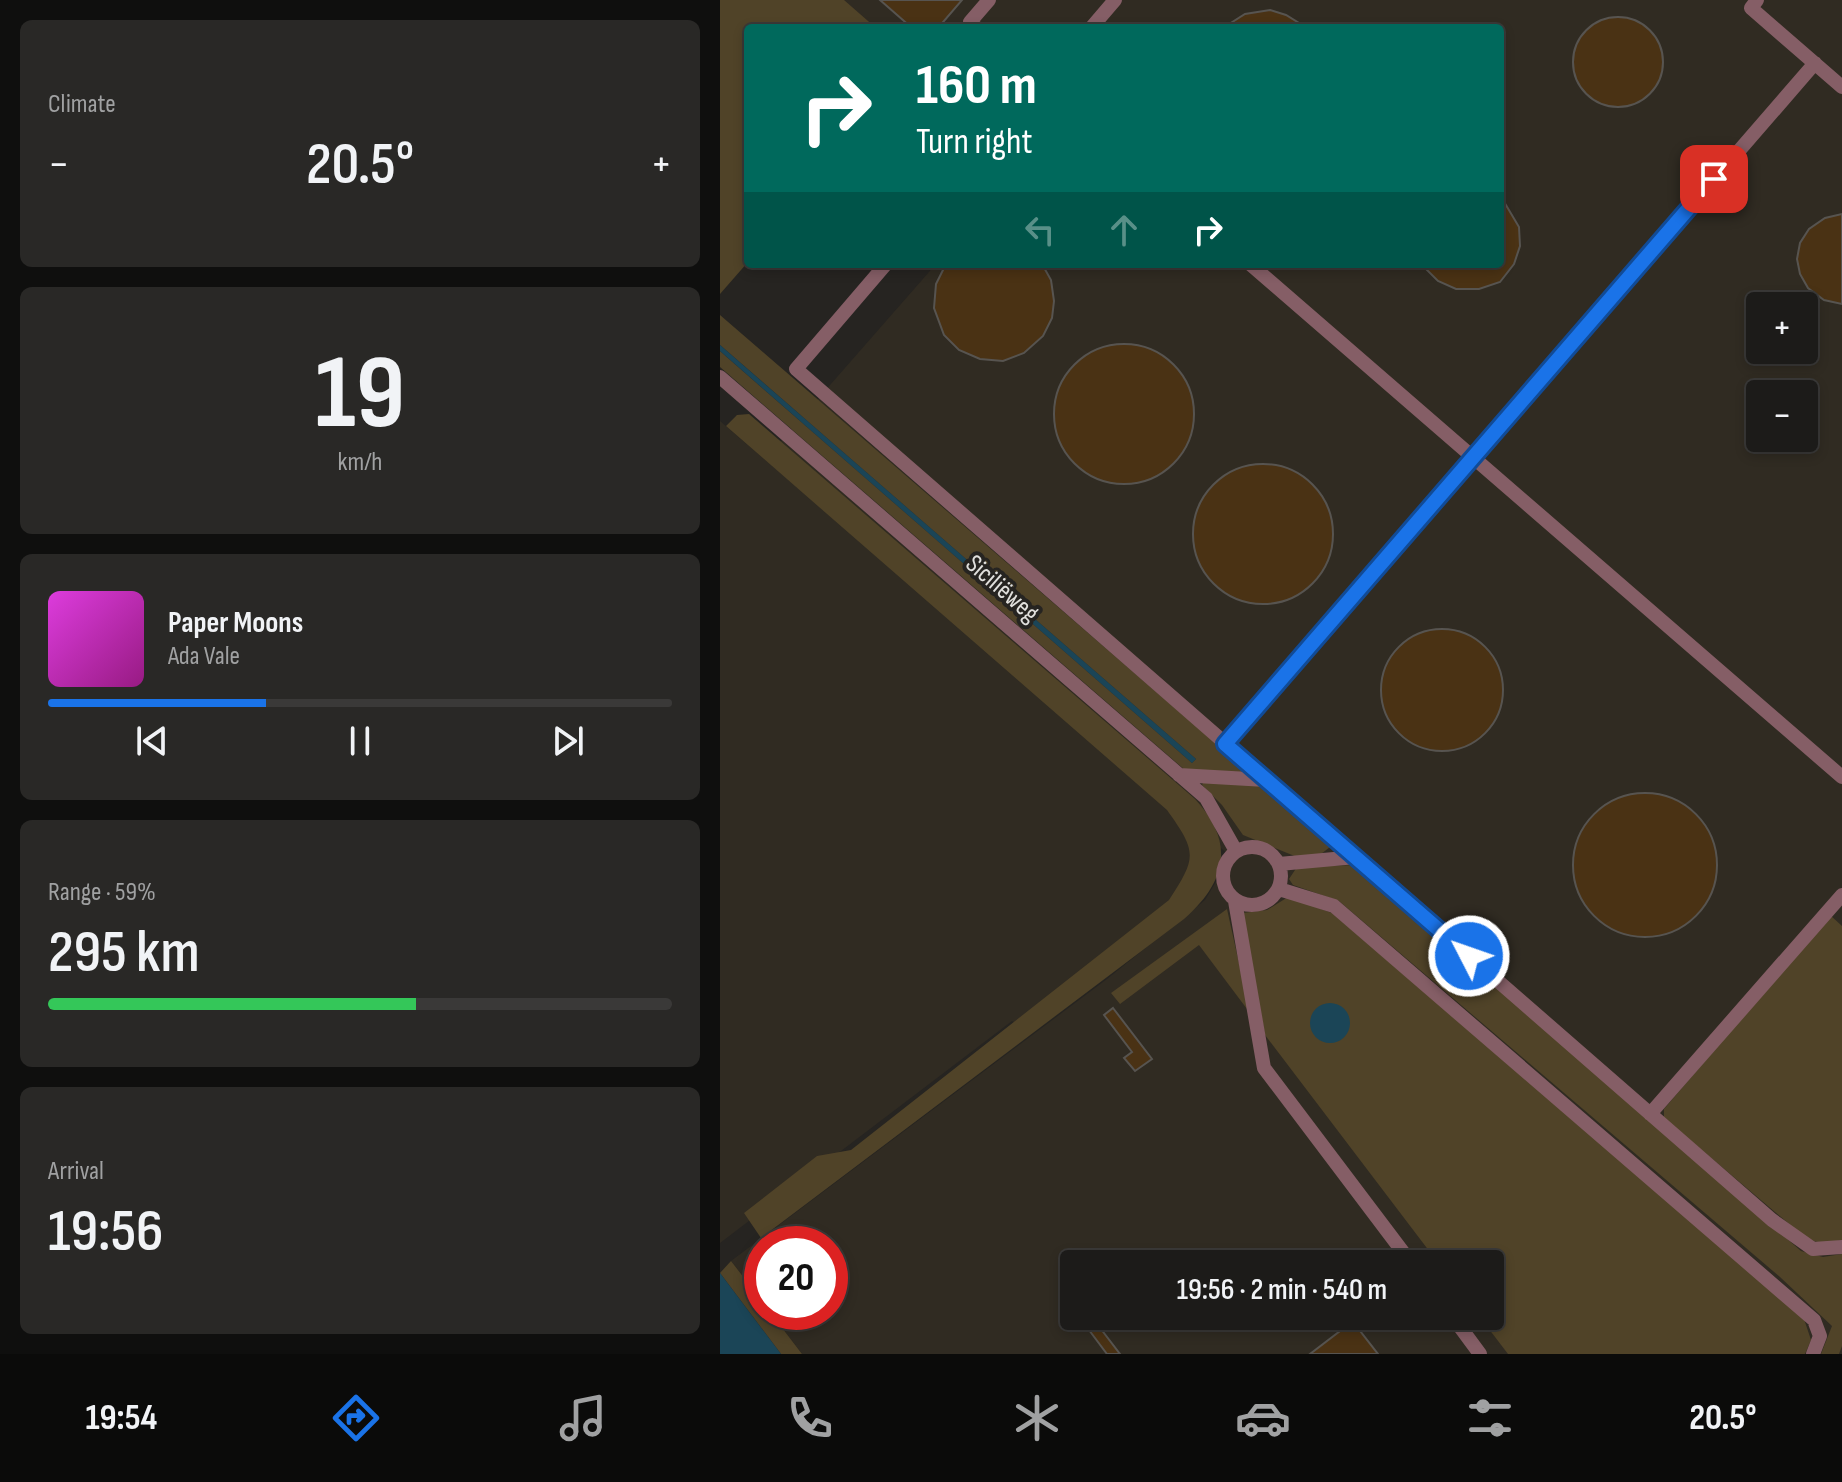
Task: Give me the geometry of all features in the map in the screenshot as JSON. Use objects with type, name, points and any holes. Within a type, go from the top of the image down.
[{"type":"street","points":[[972,24],[970,22],[989,0]]},
{"type":"street","points":[[1094,24],[1115,0]]},
{"type":"street","points":[[1750,3],[1842,87]]},
{"type":"street","points":[[1225,744],[1815,63]]},
{"type":"street","points":[[883,268],[796,369],[1798,1241],[1813,1249],[1842,1247]]},
{"type":"street","points":[[1255,268],[1842,777]]},
{"type":"street","name":"Siciliëweg","points":[[720,377],[1206,798],[1236,851]]},
{"type":"street","points":[[1179,775],[1266,780]]},
{"type":"street","points":[[1356,857],[1279,864],[1260,848],[1236,851],[1224,866],[1223,875],[1228,893],[1235,901],[1264,1068],[1401,1250]]},
{"type":"street","points":[[1235,901],[1260,905],[1279,889],[1279,864]]},
{"type":"street","points":[[1279,889],[1334,906],[1814,1320],[1820,1336],[1813,1354]]},
{"type":"street","points":[[1650,1114],[1842,895]]},
{"type":"street","points":[[1462,1330],[1480,1354]]},
{"type":"shaded area","points":[[720,0],[844,0],[871,24],[744,24],[744,267],[720,294]]},
{"type":"shaded area","points":[[835,0],[1842,0],[1842,1354],[802,1354],[784,1330],[848,1330],[848,1226],[778,1226],[1107,979],[1205,900],[1231,857],[774,449],[932,268],[1504,268],[1504,24],[864,24]]},
{"type":"shaded area","points":[[720,315],[1250,773],[1185,770],[720,367],[720,351],[1192,763],[1196,759],[720,345]]},
{"type":"shaded area","points":[[749,414],[1195,799],[1208,815],[1221,847],[1217,876],[1209,891],[1184,919],[777,1226],[753,1226],[744,1213],[817,1156],[851,1150],[1169,900],[1185,874],[1190,855],[1184,836],[1167,810],[726,426],[737,415]]},
{"type":"shaded area","points":[[720,421],[1167,805],[1196,852],[1182,891],[1021,1029],[1012,1021],[720,1243]]},
{"type":"shaded area","points":[[1204,781],[1264,785],[1329,841],[1330,847],[1321,854],[1297,857],[1243,835],[1222,805],[1202,785]]},
{"type":"shaded area","points":[[1356,865],[1801,1251],[1823,1257],[1842,1254],[1842,1346],[1839,1354],[1821,1354],[1832,1326],[1780,1277],[1339,901],[1293,885],[1289,879],[1297,867]]},
{"type":"shaded area","points":[[1288,897],[1332,913],[1804,1319],[1811,1340],[1805,1354],[1508,1354],[1490,1330],[1504,1330],[1504,1250],[1428,1250],[1265,1035],[1242,913],[1267,910]]},
{"type":"shaded area","points":[[1227,909],[1250,1013],[1199,945],[1120,1004],[1111,993]]},
{"type":"shaded area","points":[[1830,915],[1842,926],[1842,1240],[1821,1242],[1801,1234],[1664,1118],[1664,1109]]},
{"type":"shaded area","points":[[744,1251],[744,1278],[731,1261]]},
{"type":"shaded area","points":[[731,1261],[744,1278],[744,1305],[720,1273]]},
{"type":"shaded area","points":[[763,1330],[784,1330],[802,1354],[781,1354]]},
{"type":"water","points":[[720,345],[1196,759],[1192,763],[720,351]]},
{"type":"water","points":[[1330,1003],[1344,1009],[1350,1023],[1344,1037],[1330,1043],[1316,1037],[1310,1023],[1316,1009]]},
{"type":"water","points":[[720,1273],[744,1305],[744,1330],[763,1330],[781,1354],[720,1354]]},
{"type":"building","points":[[880,0],[962,0],[941,24],[907,24]]},
{"type":"building","points":[[1270,10],[1301,24],[1229,24],[1245,14]]},
{"type":"building","points":[[1618,17],[1635,21],[1650,30],[1659,45],[1663,62],[1659,79],[1650,94],[1635,103],[1618,107],[1601,103],[1586,94],[1577,79],[1573,62],[1577,45],[1586,30],[1601,21]]},
{"type":"building","points":[[1504,202],[1519,227],[1520,246],[1514,264],[1500,282],[1479,289],[1456,289],[1438,281],[1425,268],[1504,268]]},
{"type":"building","points":[[1842,214],[1842,304],[1824,300],[1818,292],[1808,288],[1800,274],[1797,259],[1800,243],[1809,229],[1825,218]]},
{"type":"building","points":[[944,268],[1044,268],[1051,280],[1054,301],[1052,318],[1043,336],[1024,353],[1003,361],[980,359],[959,350],[944,335],[934,308],[936,284]]},
{"type":"building","points":[[1124,344],[1151,350],[1173,365],[1188,387],[1194,414],[1188,441],[1173,463],[1151,478],[1124,484],[1097,478],[1075,463],[1060,441],[1054,414],[1060,387],[1075,365],[1097,350]]},
{"type":"building","points":[[1263,464],[1290,470],[1312,485],[1327,507],[1333,534],[1327,561],[1312,583],[1290,598],[1263,604],[1236,598],[1214,583],[1199,561],[1193,534],[1199,507],[1214,485],[1236,470]]},
{"type":"building","points":[[1442,629],[1465,634],[1485,647],[1498,667],[1503,690],[1498,713],[1485,733],[1465,746],[1442,751],[1419,746],[1399,733],[1386,713],[1381,690],[1386,667],[1399,647],[1419,634]]},
{"type":"building","points":[[1645,793],[1673,798],[1696,814],[1712,837],[1717,865],[1712,893],[1696,916],[1673,932],[1645,937],[1617,932],[1594,916],[1578,893],[1573,865],[1578,837],[1594,814],[1617,798]]},
{"type":"building","points":[[1113,1008],[1152,1059],[1135,1071],[1124,1058],[1132,1052],[1104,1015]]},
{"type":"building","points":[[1089,1330],[1102,1330],[1120,1354],[1107,1354]]},
{"type":"building","points":[[1359,1330],[1378,1354],[1310,1354],[1340,1331]]},
{"type":"route","points":[[1469,956],[1225,744],[1714,179]]}]
